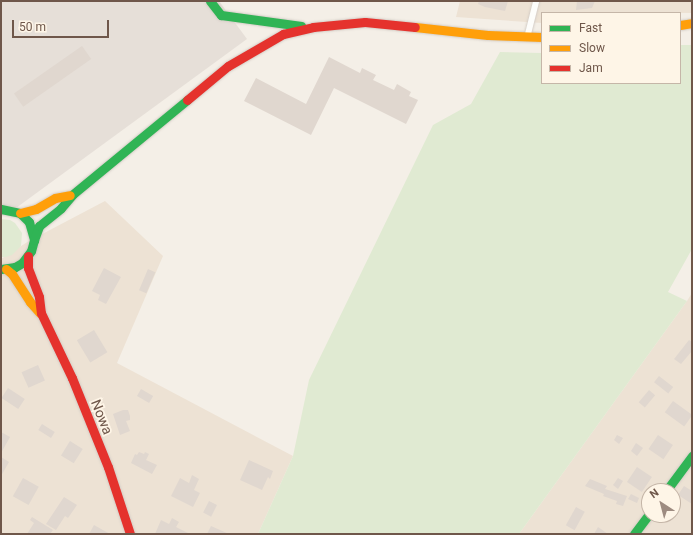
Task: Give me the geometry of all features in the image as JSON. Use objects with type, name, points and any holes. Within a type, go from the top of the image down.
[{"type":"street","points":[[210,1],[221,15],[313,27]]},
{"type":"street","points":[[4,269],[22,263],[28,256],[39,226],[62,208],[73,194],[228,66],[270,40],[284,34],[313,27],[365,22],[527,38],[541,37]]},
{"type":"street","points":[[681,25],[692,23]]},
{"type":"street","points":[[2,208],[20,213],[36,210],[55,198],[73,194]]},
{"type":"street","points":[[20,213],[29,222],[34,240]]},
{"type":"street","name":"Nowa","points":[[28,256],[28,268],[39,297],[41,313],[72,378],[108,467],[130,534]]},
{"type":"street","name":"Nowa","points":[[4,269],[15,279],[30,302],[41,313]]},
{"type":"street","points":[[672,483],[692,456]]},
{"type":"street","points":[[634,534],[642,523]]},
{"type":"lane","points":[[527,38],[536,1]]},
{"type":"shaded area","points":[[1,1],[219,1],[247,39],[16,208],[1,216]]},
{"type":"shaded area","points":[[460,1],[692,1],[692,13],[541,12],[541,23],[456,17]]},
{"type":"shaded area","points":[[105,201],[163,256],[117,363],[293,456],[258,534],[1,534],[1,259],[29,241]]},
{"type":"shaded area","points":[[692,293],[692,534],[519,534],[687,301]]},
{"type":"green space","points":[[681,45],[692,45],[692,249],[668,292],[687,301],[519,534],[258,534],[293,456],[309,380],[433,125],[471,104],[500,52],[541,53],[541,84],[681,84]]},
{"type":"green space","points":[[1,219],[10,220],[15,223],[22,233],[21,246],[12,255],[6,257],[1,257]]},
{"type":"building","points":[[479,1],[508,1],[505,11],[485,7],[478,4]]},
{"type":"building","points":[[577,1],[595,1],[592,8],[576,10]]},
{"type":"building","points":[[82,46],[91,59],[23,107],[14,94]]},
{"type":"building","points":[[329,57],[360,73],[362,68],[376,75],[373,80],[394,90],[397,84],[411,92],[409,96],[418,100],[406,124],[334,88],[311,135],[244,101],[256,78],[306,104]]},
{"type":"building","points":[[104,268],[121,277],[106,304],[98,300],[100,295],[92,291]]},
{"type":"building","points":[[148,269],[155,272],[146,293],[139,290]]},
{"type":"building","points":[[94,330],[107,352],[90,363],[77,340]]},
{"type":"building","points":[[689,340],[692,342],[692,351],[681,364],[674,359]]},
{"type":"building","points":[[38,365],[45,381],[28,388],[22,372]]},
{"type":"building","points":[[659,376],[673,387],[668,393],[654,382]]},
{"type":"building","points":[[8,388],[25,399],[18,409],[1,398]]},
{"type":"building","points":[[141,389],[153,396],[149,403],[137,396]]},
{"type":"building","points":[[649,390],[655,395],[645,407],[639,402]]},
{"type":"building","points":[[673,401],[692,415],[684,426],[665,412]]},
{"type":"building","points":[[123,410],[128,410],[130,416],[130,420],[126,421],[130,431],[120,435],[113,414]]},
{"type":"building","points":[[42,424],[55,432],[51,438],[38,430]]},
{"type":"building","points":[[1,432],[10,437],[1,453]]},
{"type":"building","points":[[617,435],[623,438],[619,444],[614,440]]},
{"type":"building","points":[[658,435],[673,445],[663,459],[648,449]]},
{"type":"building","points":[[70,441],[83,449],[74,463],[61,455]]},
{"type":"building","points":[[636,443],[643,448],[637,456],[631,451]]},
{"type":"building","points":[[139,452],[149,454],[146,460],[157,465],[152,474],[131,463],[135,454],[137,455]]},
{"type":"building","points":[[1,457],[9,462],[1,476]]},
{"type":"building","points":[[249,460],[273,471],[270,479],[268,477],[262,490],[240,480]]},
{"type":"building","points":[[637,467],[652,477],[648,483],[641,483],[641,491],[627,482]]},
{"type":"building","points":[[192,475],[199,479],[194,490],[200,493],[193,507],[171,496],[180,478],[189,483]]},
{"type":"building","points":[[23,478],[39,487],[29,505],[13,496]]},
{"type":"building","points":[[618,478],[623,481],[618,489],[613,485]]},
{"type":"building","points":[[590,479],[607,486],[605,489],[627,496],[623,506],[616,504],[617,501],[603,496],[604,494],[585,486]]},
{"type":"building","points":[[684,486],[692,491],[692,504],[681,497],[681,490]]},
{"type":"building","points":[[631,494],[639,498],[637,503],[628,499]]},
{"type":"building","points":[[64,497],[77,505],[68,518],[65,516],[56,530],[46,524]]},
{"type":"building","points":[[209,501],[217,505],[211,517],[203,513]]},
{"type":"building","points":[[576,507],[585,512],[575,530],[566,525]]},
{"type":"building","points":[[32,517],[53,530],[50,534],[27,534],[34,523],[30,520]]},
{"type":"building","points":[[172,518],[179,522],[176,527],[190,534],[155,534],[161,520],[169,524]]},
{"type":"building","points":[[94,525],[110,534],[89,534]]},
{"type":"building","points":[[211,526],[229,534],[207,534]]},
{"type":"building","points":[[598,527],[608,534],[594,534]]},
{"type":"traffic: fast","points":[[210,1],[221,15],[301,26]]},
{"type":"traffic: fast","points":[[34,240],[39,226],[61,208],[73,194],[187,100]]},
{"type":"traffic: fast","points":[[1,209],[20,213],[29,222],[34,240],[31,251],[22,263],[15,267],[1,269]]},
{"type":"traffic: fast","points":[[672,483],[692,456]]},
{"type":"traffic: fast","points":[[634,534],[642,523]]},
{"type":"traffic: slow","points":[[681,25],[692,23]]},
{"type":"traffic: slow","points":[[415,27],[488,35],[541,37]]},
{"type":"traffic: slow","points":[[20,213],[36,209],[55,198],[70,195]]},
{"type":"traffic: slow","points":[[6,269],[12,274],[30,302],[40,313]]},
{"type":"traffic: jam","points":[[187,100],[228,66],[283,34],[313,27],[365,22],[415,27]]},
{"type":"traffic: jam","points":[[28,256],[28,268],[39,297],[41,313],[72,378],[108,467],[130,534]]}]
